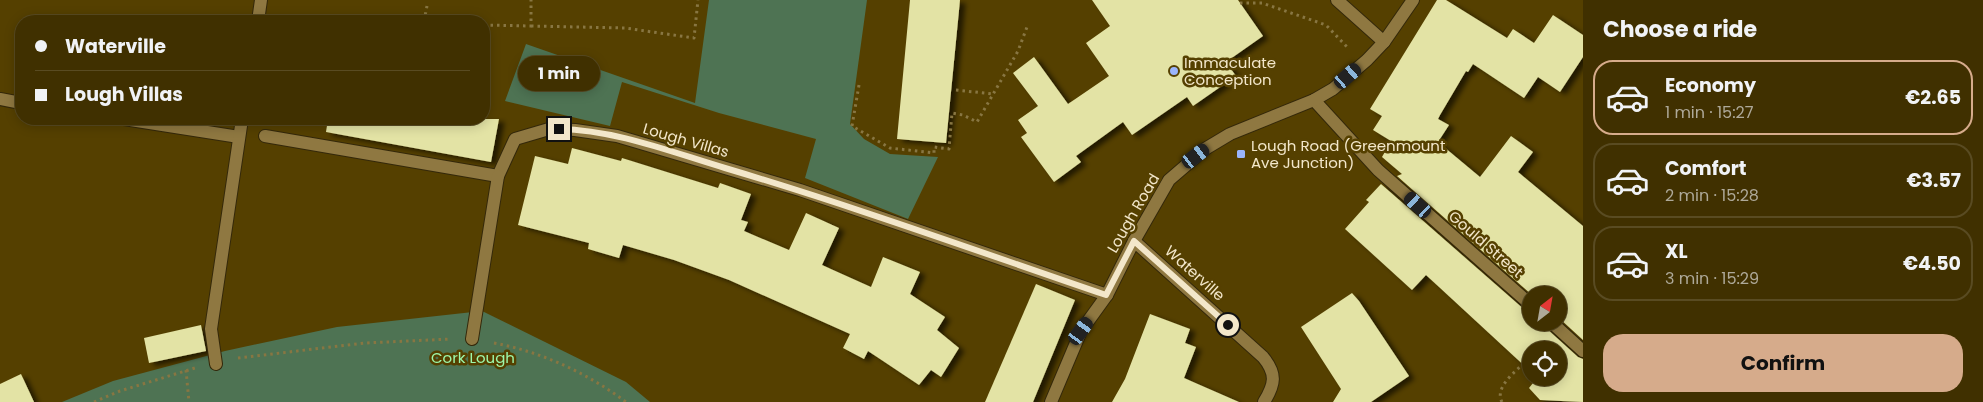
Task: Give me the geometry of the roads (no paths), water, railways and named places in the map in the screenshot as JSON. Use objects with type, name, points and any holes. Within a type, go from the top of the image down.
[{"type":"street","points":[[259,15],[261,0]]},
{"type":"street","points":[[1337,0],[1384,42]]},
{"type":"street","name":"Lough Road","points":[[1051,402],[1081,331],[1106,295],[1168,180],[1187,163],[1230,134],[1314,100],[1340,83],[1367,60],[1384,42],[1414,0]]},
{"type":"street","points":[[0,99],[15,102]]},
{"type":"street","name":"Gould Street","points":[[1314,100],[1378,170],[1522,297]]},
{"type":"street","points":[[162,125],[239,137]]},
{"type":"street","points":[[216,364],[211,329],[241,125]]},
{"type":"street","name":"Lough Villas","points":[[472,339],[498,176],[515,139],[549,129],[575,130],[616,136],[800,190],[1106,295]]},
{"type":"street","points":[[266,136],[498,176]]},
{"type":"street","name":"Waterville","points":[[1134,241],[1263,357],[1272,368],[1274,381],[1264,402]]},
{"type":"street","points":[[1561,331],[1583,351]]},
{"type":"place","name":"Immaculate Conception","points":[[1174,71]]},
{"type":"place","name":"Lough Road (Greenmount Ave Junction)","points":[[1241,154]]},
{"type":"park label","name":"Cork Lough","points":[[473,357]]}]
